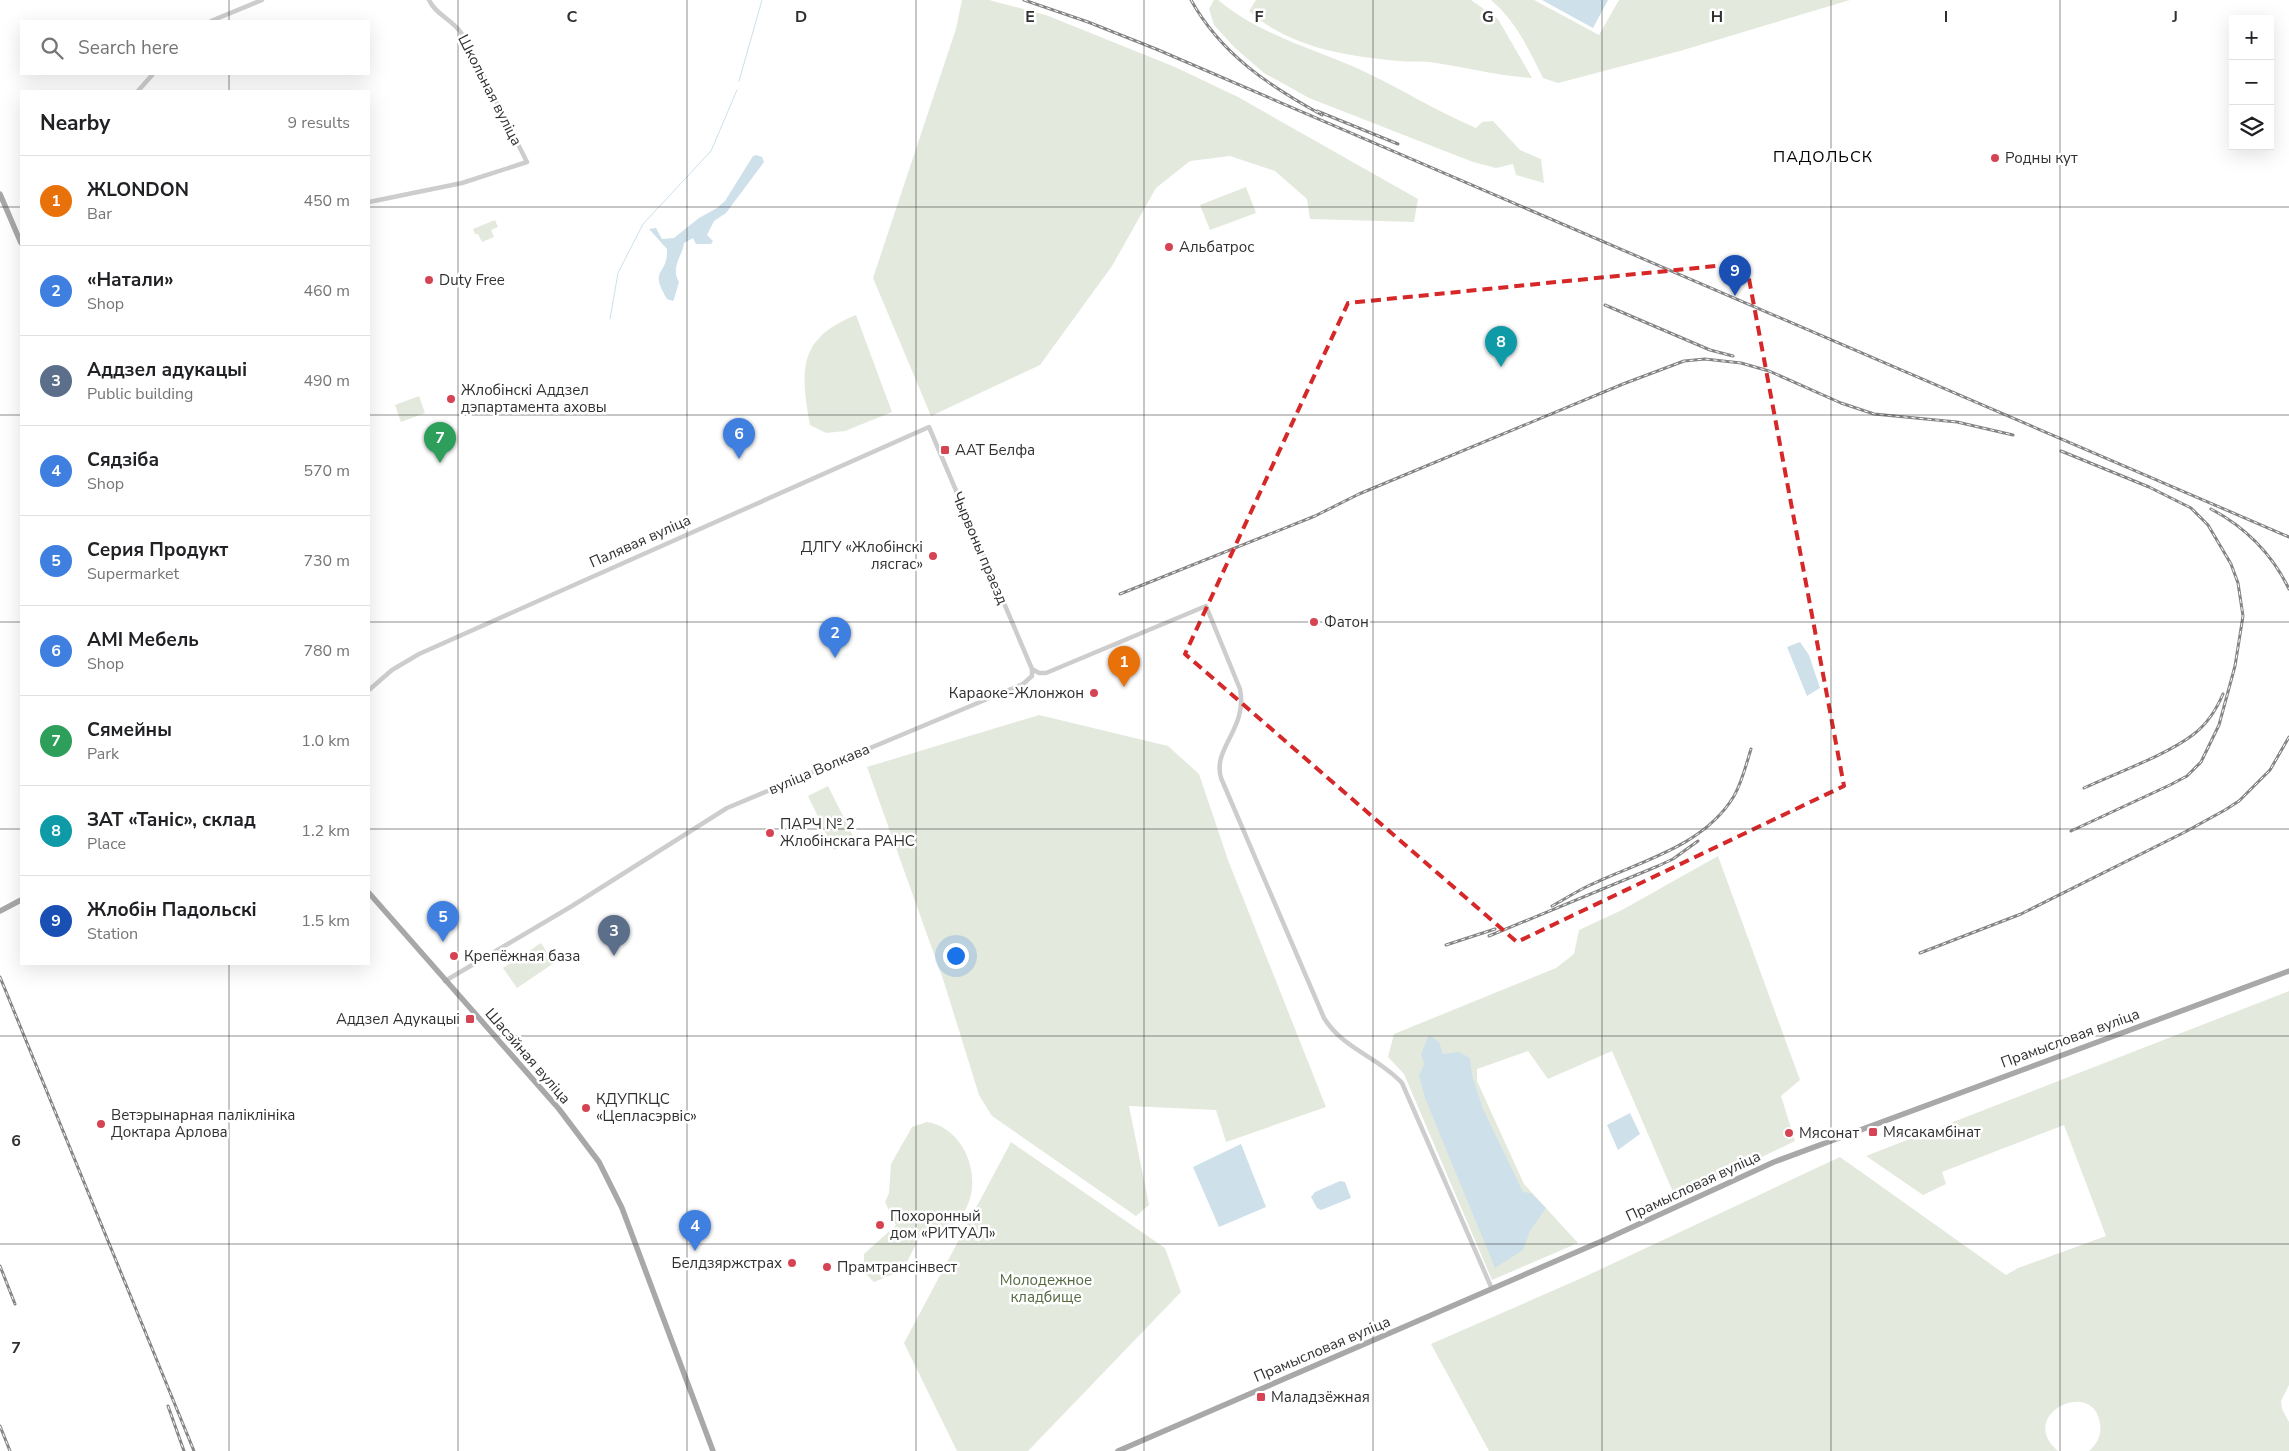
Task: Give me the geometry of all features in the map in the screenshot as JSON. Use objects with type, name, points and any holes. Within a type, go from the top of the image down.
[{"type":"main road","points":[[0,194],[20,241]]},
{"type":"main road","name":"Шасэйная вуліца","points":[[370,894],[563,1114],[591,1150],[606,1174],[622,1208],[714,1451]]},
{"type":"main road","points":[[0,911],[20,901]]},
{"type":"main road","name":"Прамысловая вуліца","points":[[1118,1451],[1492,1289],[1790,1156],[2289,971]]},
{"type":"street","points":[[213,20],[262,0]]},
{"type":"street","name":"Школьная вуліца","points":[[370,202],[462,183],[527,162],[462,34],[455,24],[436,10],[429,0]]},
{"type":"street","points":[[139,90],[152,75]]},
{"type":"street","name":"Чырвоны праезд","points":[[929,427],[1032,669]]},
{"type":"street","name":"Палявая вуліца","points":[[370,689],[392,670],[419,654],[929,427]]},
{"type":"street","points":[[1032,669],[1039,674],[1046,673],[1206,606],[1240,689],[1242,701],[1238,723],[1218,766],[1221,778],[1324,1018],[1336,1036],[1345,1044],[1386,1067],[1402,1083],[1492,1289]]},
{"type":"street","name":"вуліца Волкава","points":[[445,981],[572,906],[727,808],[1023,684],[1032,676],[1032,669]]},
{"type":"highlighted area","points":[[1746,263],[1844,786],[1517,942],[1185,654],[1348,303]]},
{"type":"green space","points":[[962,0],[989,0],[1046,15],[1175,67],[1238,97],[1418,199],[1414,222],[1310,219],[1307,199],[1275,171],[1230,156],[1190,161],[1156,188],[1112,266],[1040,365],[931,416],[873,278],[956,29]]},
{"type":"green space","points":[[1214,0],[1218,0],[1251,23],[1269,32],[1361,70],[1476,128],[1482,122],[1493,121],[1520,150],[1541,159],[1544,183],[1516,175],[1513,164],[1496,168],[1473,162],[1309,98],[1264,73],[1235,48],[1214,25],[1209,9]]},
{"type":"green space","points":[[1256,0],[1471,0],[1498,19],[1532,78],[1430,62],[1399,61],[1359,56],[1320,48],[1282,34],[1265,24],[1249,11]]},
{"type":"green space","points":[[1491,0],[1534,0],[1599,35],[1619,0],[1850,0],[1680,51],[1558,83],[1543,78],[1515,27]]},
{"type":"green space","points":[[1246,187],[1256,213],[1210,230],[1200,205]]},
{"type":"green space","points":[[495,220],[498,227],[491,230],[494,237],[482,242],[473,229]]},
{"type":"green space","points":[[856,315],[892,412],[845,431],[826,433],[810,425],[805,388],[805,372],[808,358],[813,345],[823,334],[837,324]]},
{"type":"green space","points":[[419,396],[425,413],[401,422],[395,405]]},
{"type":"green space","points":[[1039,715],[1168,746],[1199,774],[1228,860],[1326,1107],[1226,1142],[1216,1110],[1129,1106],[1149,1205],[1136,1216],[992,1116],[979,1095],[944,982],[867,767]]},
{"type":"green space","points":[[828,786],[855,840],[834,850],[808,796]]},
{"type":"green space","points":[[1718,856],[1800,1080],[1781,1096],[1795,1141],[1680,1196],[1673,1192],[1612,1051],[1548,1079],[1528,1051],[1477,1069],[1477,1081],[1524,1184],[1578,1243],[1492,1280],[1404,1074],[1388,1057],[1394,1034],[1556,968],[1574,954],[1579,930],[1622,910]]},
{"type":"green space","points":[[541,943],[554,963],[517,988],[503,968]]},
{"type":"green space","points":[[2289,991],[2289,1385],[2281,1401],[2282,1409],[2289,1422],[2289,1451],[2089,1451],[2098,1439],[2100,1424],[2095,1410],[2085,1403],[2073,1402],[2061,1406],[2051,1414],[2046,1425],[2047,1438],[2058,1451],[1489,1451],[1431,1344],[1584,1277],[1840,1157],[2006,1275],[2018,1268],[2106,1236],[2064,1125],[1942,1172],[1946,1184],[1923,1195],[1866,1156]]},
{"type":"green space","points":[[927,1122],[942,1127],[955,1137],[964,1149],[970,1164],[971,1196],[965,1211],[951,1226],[931,1232],[922,1232],[903,1270],[874,1282],[864,1272],[864,1254],[896,1225],[885,1202],[889,1193],[891,1164],[912,1127]]},
{"type":"green space","name":"Молодежное кладбище","points":[[1011,1142],[1165,1248],[1181,1292],[1028,1451],[957,1451],[904,1343]]},
{"type":"water","points":[[1542,0],[1608,0],[1593,28]]},
{"type":"water","points":[[753,156],[762,157],[764,162],[726,213],[714,221],[707,235],[713,241],[711,244],[696,244],[693,238],[684,243],[676,266],[679,282],[674,299],[673,301],[667,299],[659,282],[659,276],[667,258],[667,249],[649,229],[656,228],[662,239],[674,238],[699,218],[725,201]]},
{"type":"water","points":[[1800,642],[1809,655],[1820,688],[1807,696],[1787,647]]},
{"type":"water","points":[[1429,1035],[1439,1042],[1443,1054],[1459,1052],[1470,1058],[1472,1075],[1483,1109],[1523,1192],[1531,1193],[1546,1208],[1530,1231],[1523,1250],[1495,1268],[1425,1098],[1419,1076],[1424,1064],[1421,1054]]},
{"type":"water","points":[[1630,1113],[1640,1134],[1618,1150],[1607,1125]]},
{"type":"water","points":[[1241,1144],[1266,1207],[1219,1227],[1193,1167]]},
{"type":"water","points":[[1340,1181],[1345,1182],[1351,1198],[1321,1210],[1317,1208],[1311,1197],[1315,1192]]},
{"type":"waterway","points":[[739,81],[762,0]]},
{"type":"waterway","points":[[610,319],[618,273],[643,224],[711,151],[737,90]]},
{"type":"railway","points":[[1024,0],[1088,22],[1156,49],[2289,537]]},
{"type":"railway","points":[[1191,0],[1217,37],[1248,67],[1283,92],[1322,115]]},
{"type":"railway","points":[[1317,111],[1398,144]]},
{"type":"railway","points":[[1605,305],[1710,350],[1733,356]]},
{"type":"railway","points":[[1120,594],[1315,516],[1359,494],[1623,384],[1684,361],[1705,359],[1741,363],[1769,371],[1841,403],[1874,414],[1957,422],[2013,435]]},
{"type":"railway","points":[[2061,451],[2149,487],[2191,508],[2208,525],[2231,564],[2238,583],[2243,616],[2235,666],[2219,725],[2201,762],[2187,776],[2071,831]]},
{"type":"railway","points":[[2211,509],[2235,524],[2266,553],[2289,589]]},
{"type":"railway","points":[[2084,788],[2183,742],[2199,730],[2207,721],[2223,694]]},
{"type":"railway","points":[[1920,953],[2021,914],[2225,810],[2239,801],[2270,770],[2289,737]]},
{"type":"railway","points":[[1552,906],[1605,878],[1667,852],[1705,829],[1721,814],[1734,796],[1742,779],[1751,749]]},
{"type":"railway","points":[[1489,936],[1658,866],[1673,859],[1698,841]]},
{"type":"railway","points":[[1446,945],[1495,929]]},
{"type":"railway","points":[[0,977],[194,1451]]},
{"type":"railway","points":[[0,1266],[15,1304]]},
{"type":"railway","points":[[168,1406],[184,1451]]},
{"type":"railway","points":[[0,1426],[10,1451]]},
{"type":"place","name":"Родны кут","points":[[1995,158]]},
{"type":"place","name":"Альбатрос","points":[[1169,247]]},
{"type":"place","name":"Duty Free","points":[[429,280]]},
{"type":"place","name":"Жлобін Падольскі","points":[[1735,296]]},
{"type":"place","name":"ЗАТ «Таніс», склад","points":[[1501,367]]},
{"type":"place","name":"Жлобінскі Аддзел дэпартамента аховы","points":[[451,399]]},
{"type":"place","name":"ААТ Белфа","points":[[945,450]]},
{"type":"place","name":"AMI Мебель","points":[[739,459]]},
{"type":"place","name":"Сямейны","points":[[440,463]]},
{"type":"place","name":"ДЛГУ «Жлобінскі лясгас»","points":[[933,556]]},
{"type":"place","name":"Фатон","points":[[1314,622]]},
{"type":"place","name":"«Натали»","points":[[835,658]]},
{"type":"place","name":"ЖLONDON","points":[[1124,687]]},
{"type":"place","name":"Караоке-Жлонжон","points":[[1094,693]]},
{"type":"place","name":"ПАРЧ № 2 Жлобінскага РАНС","points":[[770,833]]},
{"type":"place","name":"Серия Продукт","points":[[443,942]]},
{"type":"place","name":"Крепёжная база","points":[[454,956]]},
{"type":"place","name":"Аддзел адукацыі","points":[[614,956]]},
{"type":"place","name":"Аддзел Адукацыі","points":[[470,1019]]},
{"type":"place","name":"КДУПКЦС «Цепласэрвіс»","points":[[586,1108]]},
{"type":"place","name":"Ветэрынарная паліклініка Доктара Арлова","points":[[101,1124]]},
{"type":"place","name":"Мясакамбінат","points":[[1873,1132]]},
{"type":"place","name":"Мясонат","points":[[1789,1133]]},
{"type":"place","name":"Похоронный дом «РИТУАЛ»","points":[[880,1225]]},
{"type":"place","name":"Сядзіба","points":[[695,1251]]},
{"type":"place","name":"Белдзяржстрах","points":[[792,1263]]},
{"type":"place","name":"Прамтрансінвест","points":[[827,1267]]},
{"type":"place","name":"Маладзёжная","points":[[1261,1397]]},
{"type":"district","name":"ПАДОЛЬСК","points":[[1823,156]]}]
